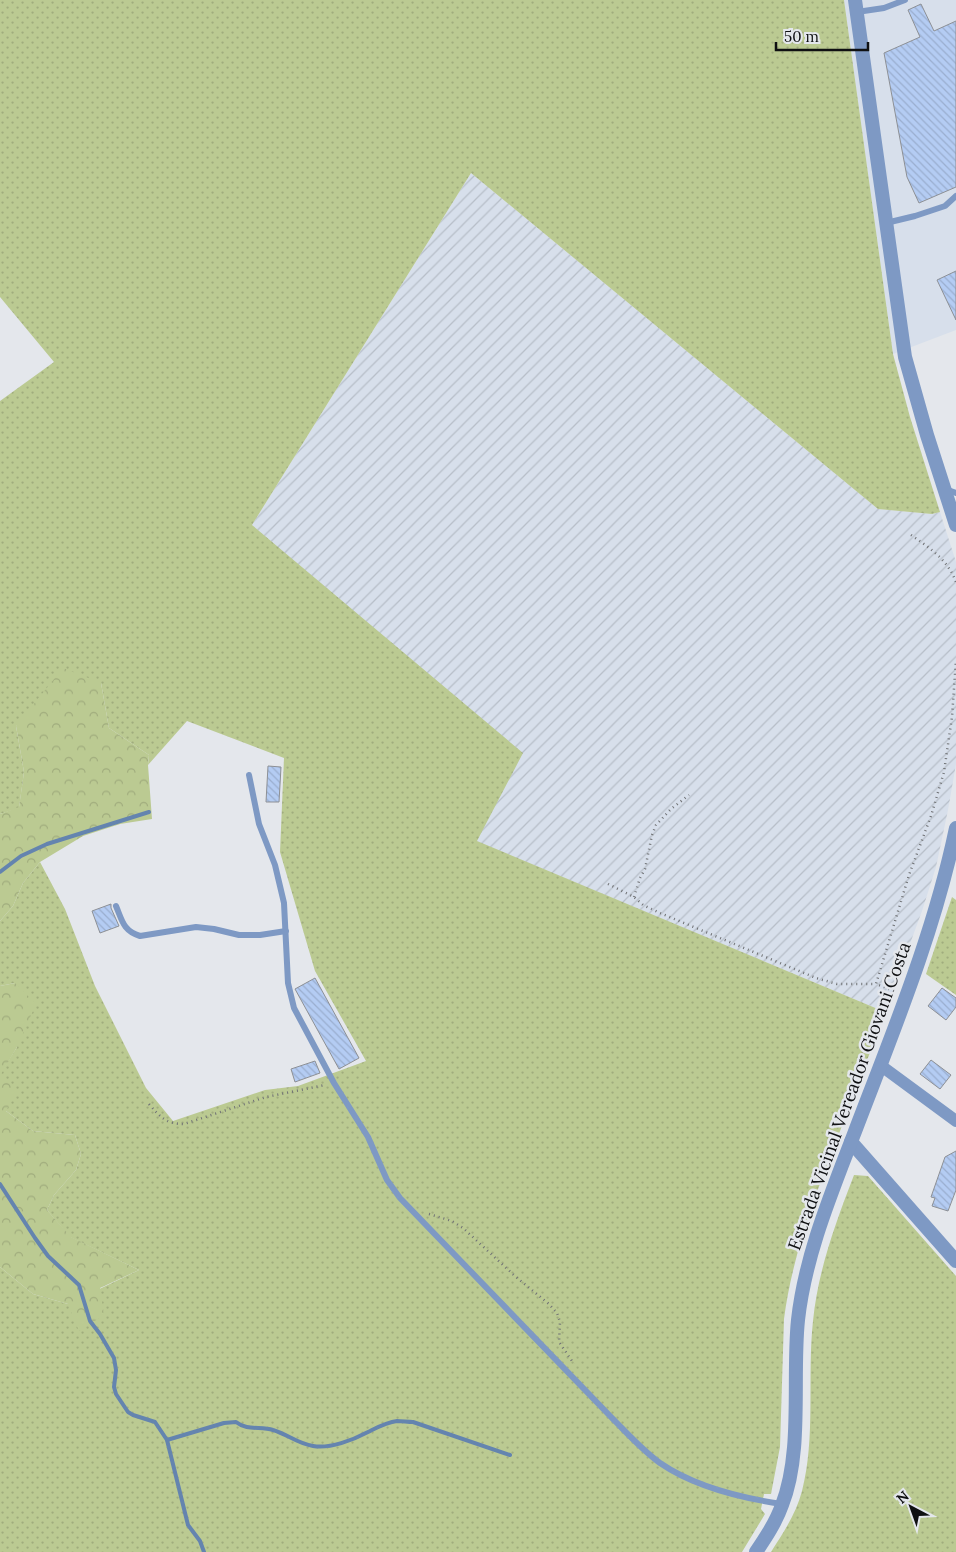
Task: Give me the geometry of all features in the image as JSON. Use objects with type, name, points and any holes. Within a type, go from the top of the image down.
[{"type":"street","points":[[856,6],[905,357],[922,421],[950,491],[956,526]]},
{"type":"street","name":"Estrada Vicinal Vereador Giovani Costa","points":[[756,1552],[776,1519],[788,1487],[794,1448],[797,1341],[801,1302],[812,1250],[829,1197],[904,1002],[934,913],[956,828]]},
{"type":"street","points":[[880,1065],[956,1121]]},
{"type":"street","points":[[851,1142],[956,1262]]},
{"type":"lane","points":[[856,6],[884,8],[905,0]]},
{"type":"lane","points":[[886,223],[945,206],[956,196]]},
{"type":"lane","points":[[249,775],[259,824],[275,865],[284,903],[288,983],[294,1008],[334,1083],[368,1137],[387,1180],[411,1210],[645,1451],[673,1471],[700,1483],[762,1501],[782,1504]]},
{"type":"lane","points":[[116,906],[124,926],[132,933],[140,936],[196,927],[240,935],[260,935],[286,931]]},
{"type":"path","points":[[911,535],[942,559],[952,572],[956,582]]},
{"type":"path","points":[[876,984],[909,874],[931,816],[944,772],[952,717],[956,660]]},
{"type":"path","points":[[634,897],[645,869],[656,825],[671,809],[689,795]]},
{"type":"path","points":[[608,884],[634,897],[643,905],[822,980],[837,984],[876,984],[893,991],[904,1002]]},
{"type":"path","points":[[149,1104],[161,1118],[173,1124],[184,1124],[266,1097],[334,1083]]},
{"type":"path","points":[[411,1210],[452,1220],[549,1304],[557,1313],[560,1322],[559,1342],[575,1365]]},
{"type":"shaded area","points":[[844,0],[956,0],[956,330],[893,354]]},
{"type":"shaded area","points":[[471,173],[878,509],[932,514],[940,512],[956,562],[956,764],[936,867],[885,1012],[476,841],[252,525]]},
{"type":"green space","points":[[0,0],[844,0],[893,354],[910,417],[940,512],[932,514],[878,509],[471,173],[252,525],[523,753],[477,841],[885,1012],[819,1187],[804,1230],[792,1274],[784,1319],[780,1447],[771,1494],[764,1494],[761,1509],[765,1514],[742,1552],[0,1552],[0,1267],[33,1294],[68,1304],[139,1270],[70,1237],[47,1210],[54,1195],[76,1170],[81,1154],[75,1135],[33,1131],[6,1111],[0,1074],[17,1047],[15,983],[0,986],[0,921],[13,906],[23,883],[40,862],[65,909],[95,986],[146,1088],[173,1121],[265,1090],[298,1086],[366,1061],[315,971],[280,852],[284,758],[187,721],[148,765],[149,755],[109,728],[101,683],[16,726],[24,772],[19,808],[0,814],[0,401],[54,362],[0,297]]},
{"type":"green space","points":[[63,668],[101,683],[109,728],[149,755],[152,819],[120,824],[83,836],[40,862],[23,883],[13,906],[0,921],[0,814],[19,807],[24,772],[16,726]]},
{"type":"green space","points":[[952,897],[956,900],[956,995],[926,974]]},
{"type":"green space","points":[[15,983],[36,1004],[17,1047],[1,1074],[17,1091],[6,1111],[33,1131],[75,1135],[81,1154],[76,1170],[54,1195],[47,1210],[71,1237],[139,1270],[100,1288],[104,1315],[79,1331],[68,1304],[33,1294],[0,1267],[0,986]]},
{"type":"green space","points":[[854,1175],[868,1176],[956,1276],[956,1552],[771,1552],[793,1515],[802,1491],[809,1450],[811,1342],[815,1302],[823,1265]]},
{"type":"building","points":[[921,4],[934,31],[956,21],[956,187],[919,203],[907,177],[884,53],[920,37],[908,10]]},
{"type":"building","points":[[956,271],[956,320],[937,280]]},
{"type":"building","points":[[268,766],[281,767],[279,802],[266,802]]},
{"type":"building","points":[[111,904],[119,926],[100,933],[92,911]]},
{"type":"building","points":[[315,978],[359,1058],[339,1069],[295,989]]},
{"type":"building","points":[[942,988],[956,998],[956,1007],[946,1020],[928,1006]]},
{"type":"building","points":[[931,1060],[951,1075],[940,1089],[920,1074]]},
{"type":"building","points":[[315,1061],[320,1073],[295,1082],[291,1069]]},
{"type":"building","points":[[956,1151],[956,1190],[948,1211],[932,1206],[935,1198],[931,1197],[945,1157]]},
{"type":"waterway","points":[[0,872],[21,856],[47,844],[149,812]]},
{"type":"waterway","points":[[0,1184],[48,1256],[79,1285],[90,1321],[114,1358],[116,1370],[114,1387],[116,1394],[128,1412],[155,1422],[167,1440],[188,1525],[200,1541],[204,1552]]},
{"type":"waterway","points":[[167,1440],[224,1423],[236,1422],[249,1427],[273,1430],[308,1445],[320,1447],[348,1441],[386,1424],[399,1421],[413,1422],[510,1455]]}]
